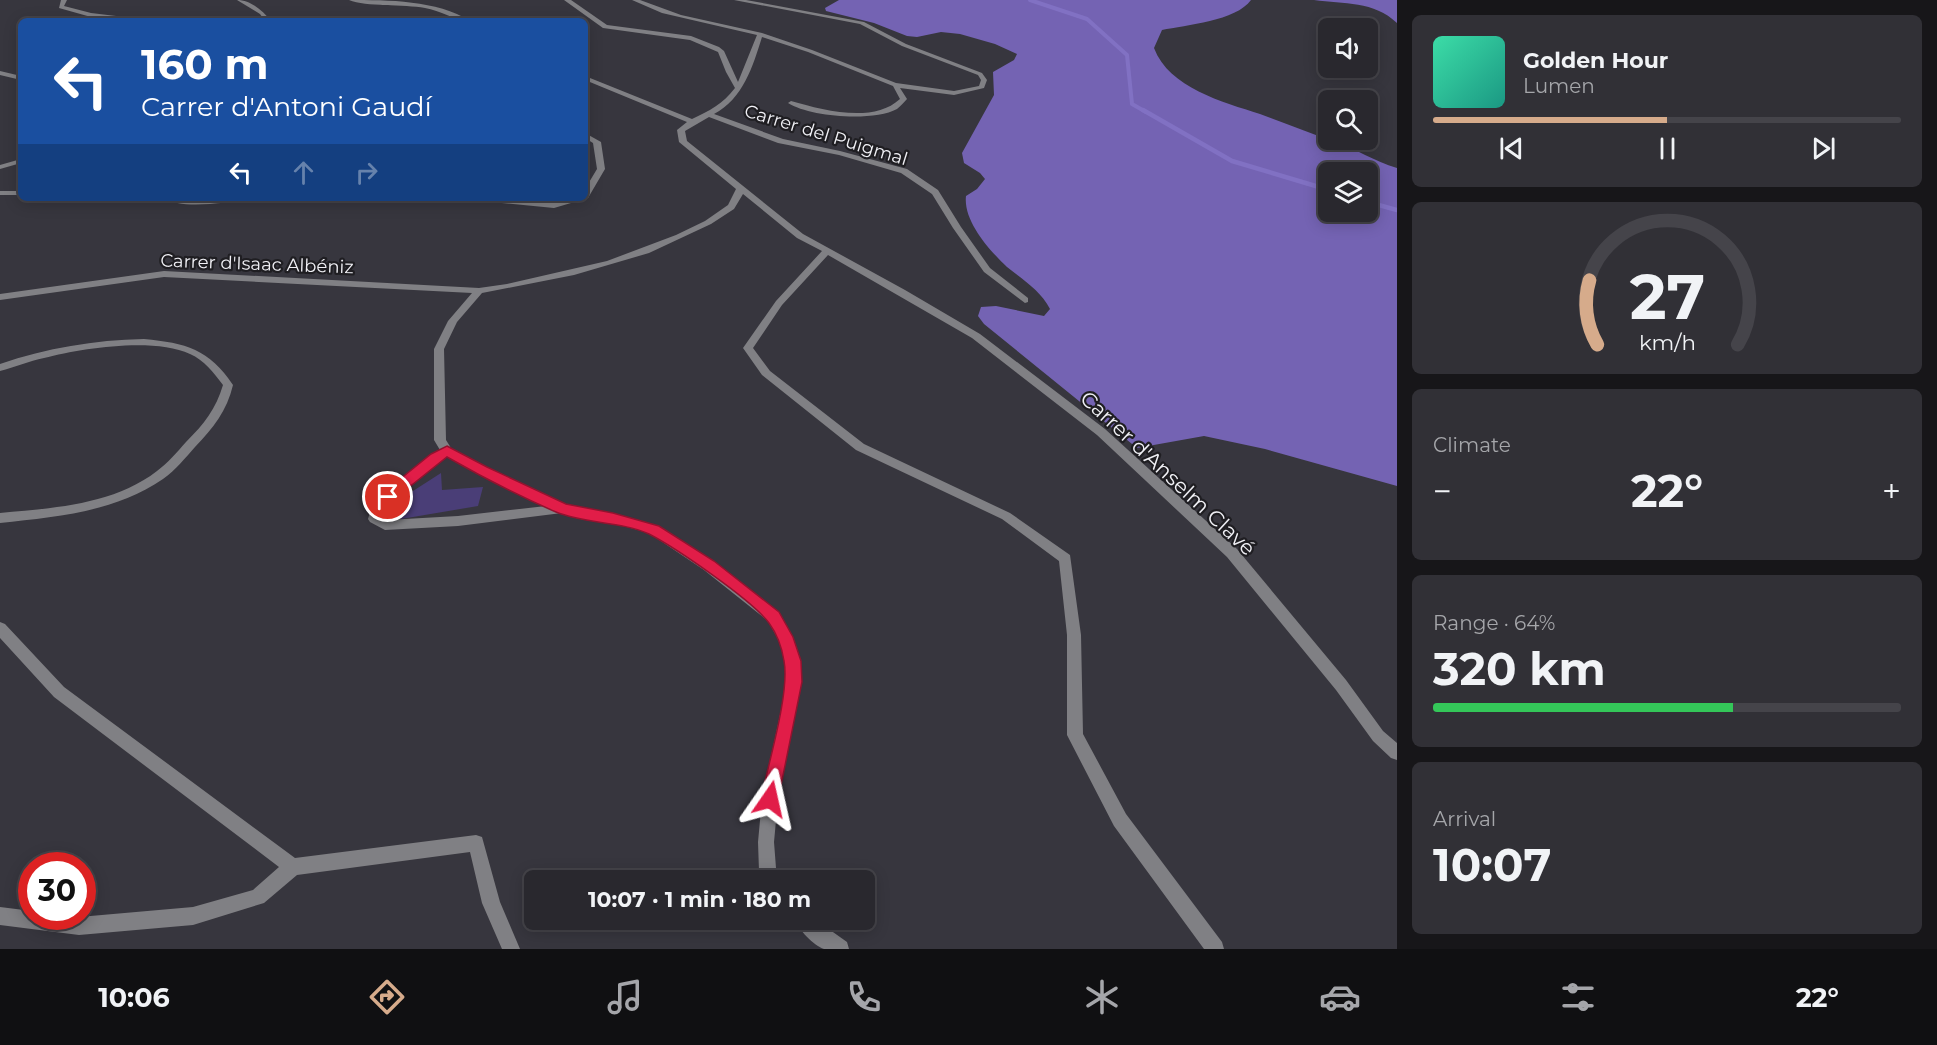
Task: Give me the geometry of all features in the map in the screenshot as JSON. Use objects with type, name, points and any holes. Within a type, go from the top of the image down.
[{"type":"street","points":[[64,0],[61,7],[91,15],[123,18]]},
{"type":"street","points":[[240,0],[262,13],[266,18]]},
{"type":"street","points":[[352,0],[430,4],[453,10],[463,18]]},
{"type":"street","points":[[567,0],[605,27],[691,38],[717,48],[721,51],[738,87]]},
{"type":"street","points":[[635,0],[659,11],[760,34],[895,85],[954,93],[982,87],[984,80],[980,74],[903,45],[862,23],[737,0]]},
{"type":"street","points":[[588,79],[691,121],[718,109],[738,87],[747,75],[760,34]]},
{"type":"street","points":[[0,73],[18,77]]},
{"type":"street","points":[[791,103],[828,112],[891,111],[900,106],[904,99],[895,85]]},
{"type":"street","name":"Carrer del Puigmal","points":[[707,114],[781,141],[840,153],[904,171],[935,192],[987,270],[1025,300]]},
{"type":"street","name":"Carrer d'Anselm Clavé","points":[[691,121],[681,130],[684,142],[800,236],[903,292],[976,336],[1101,432],[1232,553],[1341,685],[1378,736],[1397,753]]},
{"type":"street","points":[[588,137],[597,142],[601,169],[588,189]]},
{"type":"street","points":[[0,167],[18,162]]},
{"type":"street","name":"Carrer d'Isaac Albéniz","points":[[0,297],[164,274],[478,291],[500,289],[587,269],[667,242],[704,224],[732,206],[738,198],[741,187]]},
{"type":"street","points":[[0,193],[18,193]]},
{"type":"street","points":[[188,201],[208,201]]},
{"type":"street","points":[[506,201],[554,205],[568,201]]},
{"type":"street","points":[[827,251],[779,303],[748,348],[766,373],[860,447],[1006,516],[1065,559],[1074,635],[1074,735],[1120,820],[1215,949]]},
{"type":"street","points":[[478,291],[453,321],[439,349],[440,440],[447,451],[503,482],[563,509],[613,518],[653,530],[743,591],[773,617],[785,637],[792,661],[794,682],[770,799],[766,842],[768,870]]},
{"type":"street","points":[[0,368],[45,353],[88,346],[128,343],[168,344],[189,350],[205,359],[219,371],[228,385],[224,405],[209,426],[161,474],[141,488],[94,506],[0,518]]},
{"type":"street","points":[[447,451],[435,457],[376,508],[374,519],[385,525],[458,521],[563,509]]},
{"type":"street","points":[[0,628],[59,692],[293,867]]},
{"type":"street","points":[[0,916],[79,926],[193,916],[258,897],[293,867],[476,843],[491,903],[511,949]]},
{"type":"street","points":[[814,930],[840,949]]},
{"type":"shaded area","points":[[839,0],[1251,0],[1244,7],[1223,17],[1162,30],[1154,48],[1161,62],[1172,74],[1199,92],[1318,135],[1318,150],[1354,150],[1397,168],[1397,486],[1265,449],[1204,436],[1137,448],[984,324],[978,316],[981,307],[996,306],[1044,316],[1050,309],[1037,291],[993,253],[973,225],[966,206],[966,196],[977,189],[985,179],[964,163],[962,153],[994,95],[993,72],[1014,60],[1017,54],[995,44],[960,34],[941,32],[917,37],[907,36],[874,23],[826,11],[825,8]]},
{"type":"shaded area","points":[[1314,0],[1397,0],[1397,23],[1369,7]]},
{"type":"shaded area","points":[[441,473],[442,490],[483,487],[478,506],[401,519],[399,500]]},
{"type":"waterway","points":[[1030,0],[1087,19],[1127,55],[1132,104],[1146,112]]},
{"type":"waterway","points":[[1143,110],[1232,161],[1318,187]]},
{"type":"waterway","points":[[1378,205],[1397,210]]},
{"type":"route","points":[[388,497],[435,457],[447,451],[512,486],[563,509],[613,518],[653,530],[743,591],[773,617],[785,637],[792,661],[794,682],[770,799]]}]
